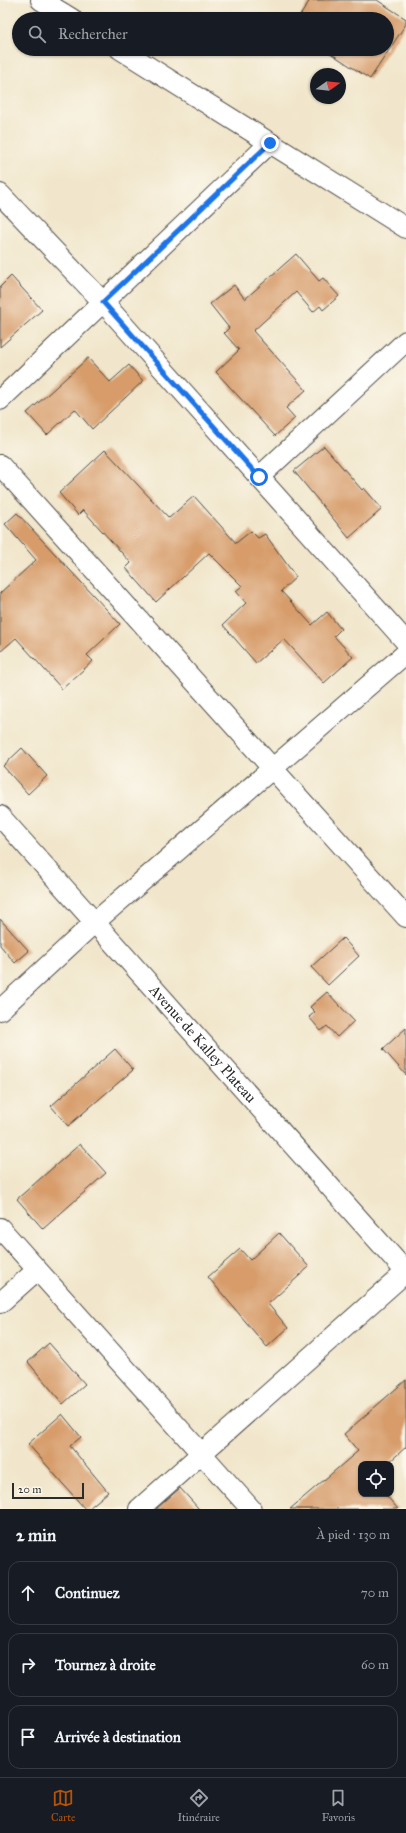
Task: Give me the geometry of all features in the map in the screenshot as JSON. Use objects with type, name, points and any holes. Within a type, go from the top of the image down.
[{"type":"street","points":[[41,0],[61,12]]},
{"type":"street","points":[[131,56],[406,228]]},
{"type":"street","points":[[0,400],[270,143]]},
{"type":"street","points":[[0,194],[103,302],[406,642]]},
{"type":"street","points":[[259,477],[406,341]]},
{"type":"street","points":[[0,465],[406,917]]},
{"type":"street","points":[[0,1010],[95,922],[406,653]]},
{"type":"street","name":"Avenue de Kalley Plateau","points":[[0,816],[406,1272]]},
{"type":"street","points":[[0,1228],[251,1509]]},
{"type":"street","points":[[0,1303],[37,1270]]},
{"type":"street","points":[[139,1509],[406,1272]]},
{"type":"building","points":[[310,0],[377,0],[406,19],[406,24],[394,42],[394,12],[302,12]]},
{"type":"building","points":[[335,56],[385,56],[370,79]]},
{"type":"building","points":[[296,254],[319,281],[323,278],[339,296],[323,310],[320,306],[313,312],[296,292],[253,331],[306,390],[286,408],[295,418],[275,436],[216,372],[239,350],[224,333],[229,328],[210,304],[234,285],[245,299]]},
{"type":"building","points":[[11,276],[42,310],[0,347],[0,287]]},
{"type":"building","points":[[88,358],[110,382],[129,365],[143,381],[92,429],[75,409],[47,435],[27,413]]},
{"type":"building","points":[[324,446],[362,490],[364,488],[382,509],[349,538],[294,471]]},
{"type":"building","points":[[105,450],[169,518],[194,496],[236,543],[251,531],[258,538],[265,534],[296,577],[281,591],[312,625],[327,612],[341,629],[334,636],[353,657],[324,683],[284,639],[256,663],[223,625],[246,603],[236,591],[242,586],[209,553],[156,602],[126,568],[131,563],[83,510],[78,515],[59,493]]},
{"type":"building","points":[[17,513],[120,624],[87,655],[93,661],[62,689],[16,638],[0,652],[0,593],[36,560],[5,524]]},
{"type":"building","points":[[22,748],[47,776],[28,794],[3,766]]},
{"type":"building","points":[[0,919],[29,951],[15,963],[0,945]]},
{"type":"building","points":[[343,938],[359,956],[328,985],[311,967]]},
{"type":"building","points":[[327,992],[354,1021],[337,1037],[327,1026],[321,1031],[309,1017],[315,1012],[310,1007]]},
{"type":"building","points":[[406,1028],[406,1075],[383,1049]]},
{"type":"building","points":[[115,1049],[133,1070],[68,1126],[51,1106]]},
{"type":"building","points":[[80,1144],[106,1173],[43,1229],[17,1199]]},
{"type":"building","points":[[279,1233],[309,1267],[268,1304],[288,1328],[267,1347],[208,1277],[240,1249],[250,1260]]},
{"type":"building","points":[[49,1343],[85,1384],[63,1404],[28,1362]]},
{"type":"building","points":[[406,1380],[406,1447],[390,1461],[358,1461],[358,1497],[388,1497],[398,1509],[290,1509],[358,1451],[344,1434]]},
{"type":"building","points":[[62,1414],[81,1437],[70,1446],[108,1492],[88,1509],[85,1509],[28,1444]]},
{"type":"building","points":[[180,1488],[199,1509],[156,1509]]},
{"type":"route","points":[[259,477],[103,302],[270,143]]}]
